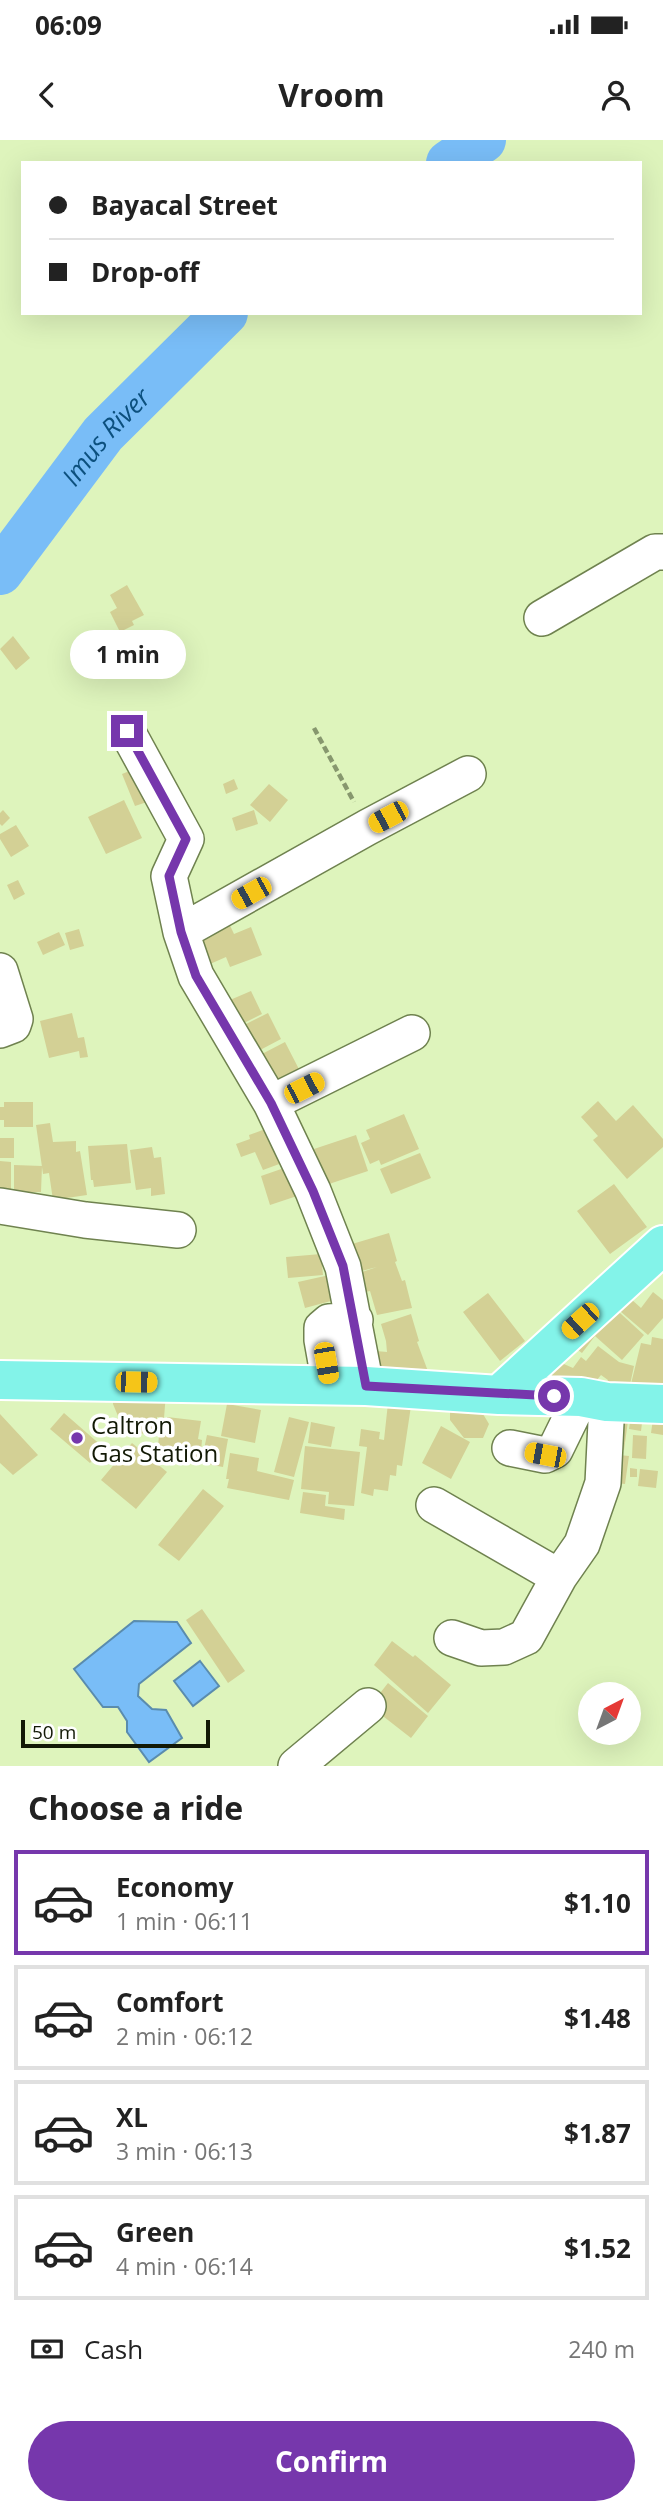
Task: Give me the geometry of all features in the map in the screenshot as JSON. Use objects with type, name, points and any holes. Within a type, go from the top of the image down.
[{"type":"main road","points":[[499,1395],[663,1245]]},
{"type":"main road","points":[[0,1380],[348,1386],[663,1404]]},
{"type":"street","points":[[542,618],[655,552],[663,552]]},
{"type":"street","points":[[127,731],[186,839],[169,876],[181,932],[196,976],[271,1103],[313,1191],[343,1266],[355,1320],[329,1322],[323,1328],[322,1340],[348,1386]]},
{"type":"street","points":[[181,932],[468,774]]},
{"type":"street","points":[[0,971],[15,1019],[13,1025],[0,1030]]},
{"type":"street","points":[[271,1103],[412,1033]]},
{"type":"street","points":[[0,1206],[85,1220],[178,1230]]},
{"type":"street","points":[[510,1448],[545,1455],[555,1450],[594,1399]]},
{"type":"street","points":[[452,1638],[481,1648],[505,1647],[526,1637],[559,1577],[582,1544],[603,1483],[594,1399]]},
{"type":"street","points":[[434,1505],[559,1577]]},
{"type":"street","points":[[296,1766],[368,1706]]},
{"type":"path","points":[[314,728],[368,827]]},
{"type":"water","points":[[134,1621],[177,1622],[191,1643],[139,1684],[138,1696],[152,1709],[166,1710],[182,1738],[149,1762],[127,1732],[127,1721],[118,1707],[103,1707],[74,1669]]},
{"type":"water","points":[[200,1661],[219,1686],[193,1706],[174,1681]]},
{"type":"building","points":[[127,585],[144,615],[132,621],[134,625],[120,632],[110,612],[117,608],[110,595]]},
{"type":"building","points":[[154,634],[161,651],[135,663],[127,646]]},
{"type":"building","points":[[13,636],[30,658],[16,670],[0,649]]},
{"type":"building","points":[[137,768],[150,801],[135,806],[122,774]]},
{"type":"building","points":[[234,779],[238,789],[226,794],[223,784]]},
{"type":"building","points":[[269,784],[288,800],[270,822],[250,805]]},
{"type":"building","points":[[124,800],[142,838],[106,854],[88,817]]},
{"type":"building","points":[[3,810],[10,818],[2,826],[0,813]]},
{"type":"building","points":[[254,810],[258,824],[236,831],[232,818]]},
{"type":"building","points":[[16,825],[29,846],[11,857],[0,839],[0,834]]},
{"type":"building","points":[[18,880],[25,894],[14,900],[7,885]]},
{"type":"building","points":[[226,917],[234,934],[251,927],[262,955],[230,967],[226,957],[201,968],[186,936]]},
{"type":"building","points":[[79,929],[84,946],[70,950],[65,933]]},
{"type":"building","points":[[59,932],[65,945],[43,955],[37,942]]},
{"type":"building","points":[[251,991],[262,1014],[234,1028],[223,1003]]},
{"type":"building","points":[[72,1013],[78,1038],[84,1037],[88,1057],[80,1058],[79,1051],[49,1058],[40,1021]]},
{"type":"building","points":[[268,1013],[281,1039],[247,1057],[234,1030]]},
{"type":"building","points":[[285,1042],[303,1077],[278,1090],[260,1055]]},
{"type":"building","points":[[598,1101],[616,1121],[633,1105],[663,1139],[663,1147],[627,1179],[593,1140],[598,1136],[581,1117]]},
{"type":"building","points":[[4,1102],[33,1102],[33,1127],[4,1127],[4,1120],[0,1120],[0,1107],[4,1107]]},
{"type":"building","points":[[404,1114],[419,1149],[381,1165],[379,1160],[370,1164],[361,1143],[370,1139],[366,1130]]},
{"type":"building","points":[[50,1123],[53,1142],[76,1141],[76,1152],[80,1151],[87,1195],[53,1200],[49,1173],[43,1174],[36,1125]]},
{"type":"building","points":[[268,1128],[282,1163],[263,1170],[255,1152],[241,1157],[236,1144],[250,1139],[249,1135]]},
{"type":"building","points":[[356,1135],[368,1171],[326,1185],[305,1155],[315,1152],[314,1149]]},
{"type":"building","points":[[0,1138],[14,1138],[14,1158],[0,1158]]},
{"type":"building","points":[[127,1144],[131,1183],[94,1187],[88,1146]]},
{"type":"building","points":[[152,1147],[154,1158],[161,1157],[165,1194],[151,1196],[151,1188],[136,1190],[130,1150]]},
{"type":"building","points":[[420,1153],[431,1178],[391,1194],[380,1169]]},
{"type":"building","points":[[0,1161],[11,1162],[11,1192],[0,1192]]},
{"type":"building","points":[[14,1165],[42,1166],[41,1192],[14,1192]]},
{"type":"building","points":[[287,1167],[297,1196],[270,1205],[261,1176]]},
{"type":"building","points":[[614,1184],[647,1227],[610,1254],[577,1211]]},
{"type":"building","points":[[389,1233],[397,1261],[395,1262],[402,1281],[405,1280],[412,1308],[377,1315],[370,1291],[362,1293],[356,1274],[377,1267],[350,1274],[342,1247]]},
{"type":"building","points":[[321,1254],[323,1275],[288,1278],[286,1257]]},
{"type":"building","points":[[334,1274],[342,1298],[305,1308],[298,1282]]},
{"type":"building","points":[[653,1292],[663,1300],[663,1318],[648,1335],[620,1311],[631,1299],[641,1308]]},
{"type":"building","points":[[488,1293],[525,1341],[500,1361],[463,1312]]},
{"type":"building","points":[[608,1302],[644,1335],[622,1360],[595,1336],[582,1353],[567,1342]]},
{"type":"building","points":[[411,1314],[419,1341],[417,1342],[429,1374],[374,1374],[376,1351],[387,1352],[381,1324]]},
{"type":"building","points":[[652,1337],[663,1339],[663,1390],[630,1388],[641,1343],[651,1345]]},
{"type":"building","points":[[598,1346],[619,1362],[634,1366],[628,1394],[605,1390],[608,1380],[601,1375],[587,1392],[550,1377],[557,1361],[573,1368],[581,1357],[586,1361]]},
{"type":"building","points":[[113,1393],[166,1393],[164,1418],[157,1417],[157,1434],[125,1433],[113,1404]]},
{"type":"building","points":[[388,1403],[411,1406],[402,1466],[397,1465],[396,1476],[390,1475],[388,1491],[374,1489],[373,1496],[361,1493],[367,1447],[359,1446],[361,1429],[380,1432],[379,1439],[384,1440]]},
{"type":"building","points":[[227,1404],[261,1410],[255,1443],[221,1436]]},
{"type":"building","points":[[450,1412],[483,1414],[489,1424],[483,1438],[464,1438],[450,1420]]},
{"type":"building","name":"Caltron Gas Station","points":[[64,1413],[103,1447],[90,1463],[50,1429]]},
{"type":"building","points":[[0,1414],[38,1455],[13,1475],[0,1463]]},
{"type":"building","points":[[167,1417],[201,1421],[198,1439],[202,1440],[200,1463],[157,1458],[159,1435],[165,1436]]},
{"type":"building","points":[[289,1417],[309,1422],[294,1477],[274,1472]]},
{"type":"building","points":[[653,1419],[663,1420],[663,1435],[651,1433]]},
{"type":"building","points":[[618,1420],[628,1421],[624,1450],[615,1449]]},
{"type":"building","points":[[311,1422],[335,1427],[331,1447],[308,1443]]},
{"type":"building","points":[[630,1422],[642,1423],[641,1431],[629,1429]]},
{"type":"building","points":[[441,1426],[470,1442],[451,1479],[422,1463]]},
{"type":"building","points":[[207,1435],[228,1439],[223,1467],[201,1463]]},
{"type":"building","points":[[633,1435],[647,1436],[646,1459],[632,1458]]},
{"type":"building","points":[[132,1443],[167,1472],[136,1509],[101,1480]]},
{"type":"building","points":[[305,1446],[360,1452],[354,1506],[328,1504],[329,1492],[301,1489]]},
{"type":"building","points":[[230,1453],[259,1458],[257,1471],[294,1480],[289,1500],[227,1488]]},
{"type":"building","points":[[609,1454],[629,1456],[625,1484],[606,1482]]},
{"type":"building","points":[[630,1468],[637,1469],[637,1477],[630,1477]]},
{"type":"building","points":[[640,1469],[658,1471],[656,1488],[638,1486]]},
{"type":"building","points":[[203,1489],[224,1506],[179,1561],[158,1545]]},
{"type":"building","points":[[303,1492],[326,1495],[325,1506],[345,1509],[344,1520],[300,1513]]},
{"type":"building","points":[[202,1609],[245,1671],[228,1683],[186,1620]]},
{"type":"building","points":[[392,1641],[413,1657],[415,1655],[451,1685],[428,1713],[374,1665]]},
{"type":"building","points":[[388,1683],[428,1716],[411,1738],[370,1706]]},
{"type":"waterway","name":"Imus River","points":[[452,161],[483,140]]},
{"type":"waterway","name":"Imus River","points":[[0,572],[103,434],[223,315]]},
{"type":"place","name":"Caltron Gas Station","points":[[77,1438]]},
{"type":"route","points":[[127,731],[186,839],[169,876],[181,932],[196,976],[271,1103],[313,1191],[343,1266],[366,1386],[554,1396]]}]
